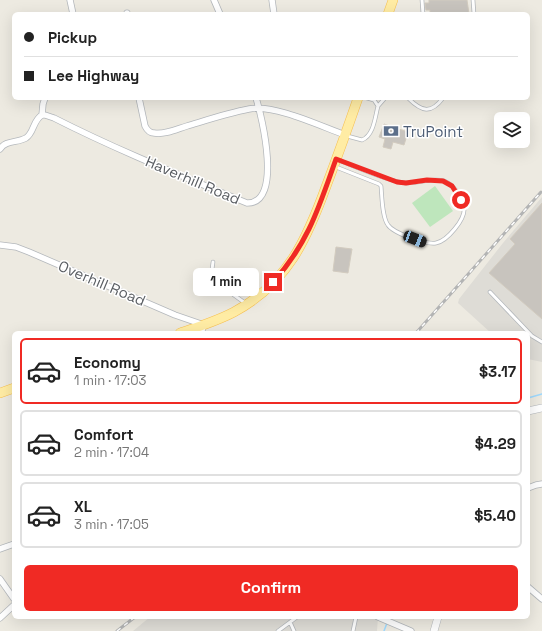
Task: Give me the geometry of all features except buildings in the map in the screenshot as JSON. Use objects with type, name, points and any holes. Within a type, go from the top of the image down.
[{"type":"main road","points":[[389,12],[393,0]]},
{"type":"main road","points":[[192,331],[203,329],[246,304],[273,282],[291,261],[314,222],[345,135],[355,100]]},
{"type":"main road","points":[[0,392],[12,389]]},
{"type":"street","points":[[70,0],[73,12]]},
{"type":"street","points":[[214,0],[219,12]]},
{"type":"street","points":[[272,0],[274,12]]},
{"type":"street","points":[[0,150],[4,145],[26,138],[38,117],[42,115],[44,100]]},
{"type":"street","points":[[139,100],[145,126],[147,130],[155,133],[167,132],[249,109],[258,108],[272,109],[345,135]]},
{"type":"street","points":[[256,100],[258,108]]},
{"type":"street","name":"Haverhill Road","points":[[42,115],[54,118],[112,146],[247,203],[251,203],[258,200],[261,196],[268,166],[266,141],[258,108]]},
{"type":"street","name":"Overhill Road","points":[[0,245],[16,247],[29,252],[175,315],[203,329]]},
{"type":"street","points":[[530,411],[542,408]]},
{"type":"street","points":[[530,487],[542,484]]},
{"type":"street","points":[[0,549],[12,545]]},
{"type":"street","points":[[0,579],[12,595]]},
{"type":"street","points":[[530,589],[542,599]]},
{"type":"street","points":[[0,618],[12,607]]},
{"type":"street","points":[[383,619],[411,631]]},
{"type":"street","points":[[434,631],[437,619]]},
{"type":"lane","points":[[422,0],[423,12]]},
{"type":"lane","points":[[473,0],[474,12]]},
{"type":"lane","points":[[374,100],[378,106]]},
{"type":"lane","points":[[345,135],[362,140],[368,138],[372,131],[378,106],[383,100]]},
{"type":"lane","points":[[410,100],[425,110],[429,110],[441,100]]},
{"type":"lane","points":[[335,163],[397,182],[438,180],[448,183],[452,186],[463,202],[463,216],[442,241],[436,243],[425,243],[395,231],[388,225],[386,220],[381,186],[335,163]]},
{"type":"lane","points":[[213,262],[212,280],[246,304]]},
{"type":"lane","points":[[490,292],[527,331]]},
{"type":"lane","points":[[530,334],[542,342]]},
{"type":"lane","points":[[278,631],[294,619]]},
{"type":"lane","points":[[353,631],[356,619]]},
{"type":"lane","points":[[290,622],[294,631]]},
{"type":"shaded area","points":[[542,197],[542,362],[530,359],[530,331],[489,331],[458,303],[459,299],[503,243]]},
{"type":"shaded area","points":[[148,619],[378,619],[377,631],[133,631]]},
{"type":"green space","points":[[435,186],[453,211],[430,227],[412,203]]},
{"type":"waterway","points":[[530,397],[542,394]]},
{"type":"waterway","points":[[384,631],[387,623]]},
{"type":"railway","points":[[418,331],[541,192]]},
{"type":"railway","points":[[117,631],[132,619]]},
{"type":"place","name":"TruPoint","points":[[391,131]]},
{"type":"route","points":[[273,282],[284,271],[300,248],[314,222],[336,159],[397,182],[406,183],[427,180],[443,181],[452,186],[461,200]]}]
